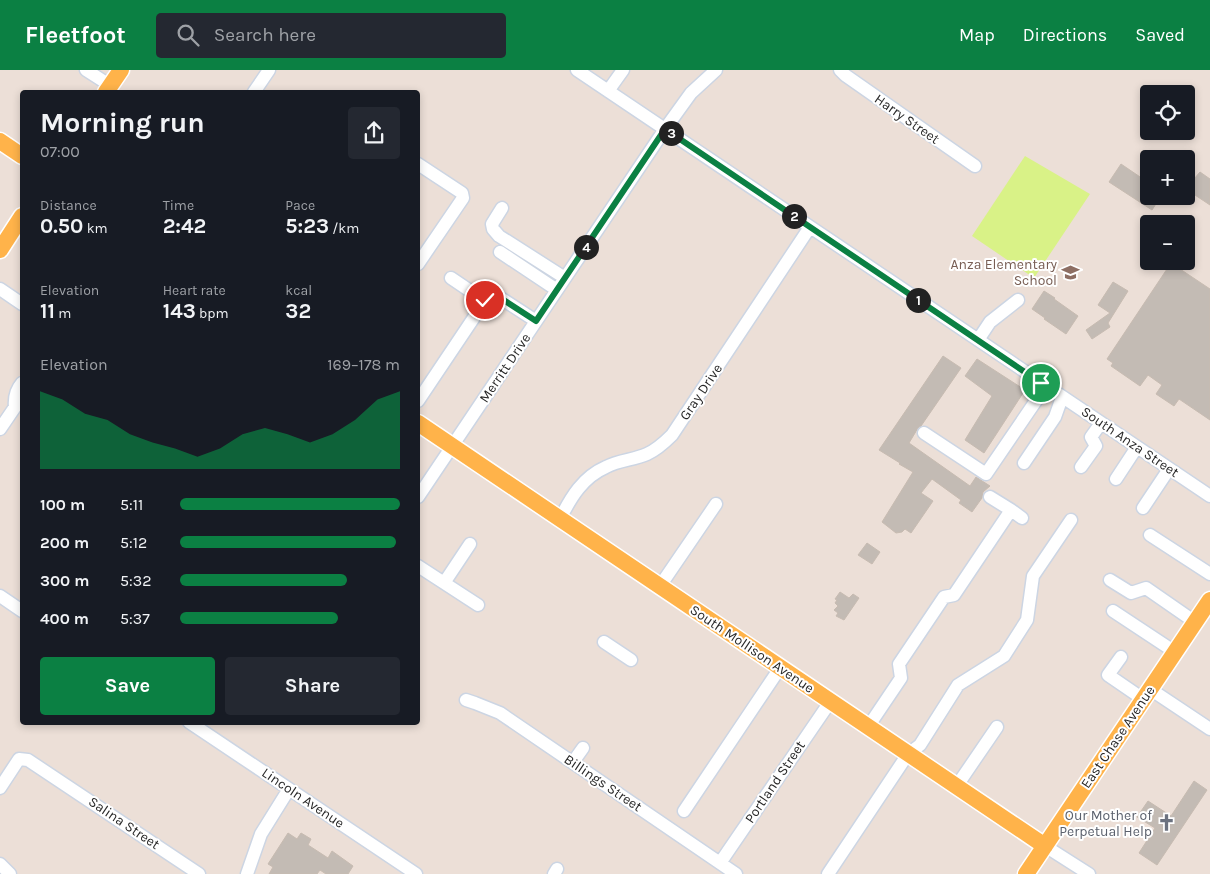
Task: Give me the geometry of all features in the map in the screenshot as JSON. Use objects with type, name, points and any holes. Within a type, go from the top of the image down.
[{"type":"main road","points":[[108,89],[121,70]]},
{"type":"main road","points":[[0,141],[20,155]]},
{"type":"main road","points":[[0,250],[20,219]]},
{"type":"main road","name":"South Mollison Avenue","points":[[420,423],[1045,846]]},
{"type":"main road","name":"East Chase Avenue","points":[[1026,874],[1210,600]]},
{"type":"street","points":[[86,70],[108,89]]},
{"type":"street","points":[[255,90],[269,70]]},
{"type":"street","name":"South Anza Street","points":[[577,70],[1210,496]]},
{"type":"street","points":[[608,91],[623,70]]},
{"type":"street","name":"Merritt Drive","points":[[420,494],[665,129],[691,93],[716,70]]},
{"type":"street","name":"Harry Street","points":[[840,70],[975,166]]},
{"type":"street","points":[[420,165],[462,194],[463,198],[420,259]]},
{"type":"street","points":[[502,208],[492,224],[499,236],[565,278]]},
{"type":"street","name":"Gray Drive","points":[[560,519],[571,498],[590,477],[615,463],[648,454],[662,445],[672,435],[810,227]]},
{"type":"street","points":[[500,252],[557,290]]},
{"type":"street","points":[[451,278],[485,300]]},
{"type":"street","points":[[0,289],[20,303]]},
{"type":"street","points":[[420,398],[485,300],[496,295],[536,321]]},
{"type":"street","points":[[978,340],[990,322],[1018,300]]},
{"type":"street","points":[[0,429],[15,407],[15,394],[20,386]]},
{"type":"street","points":[[924,434],[986,474],[1046,386]]},
{"type":"street","points":[[1024,463],[1055,417],[1064,398]]},
{"type":"street","points":[[1081,467],[1096,446],[1091,437],[1100,423]]},
{"type":"street","points":[[1116,479],[1137,447]]},
{"type":"street","points":[[1143,508],[1169,469]]},
{"type":"street","points":[[990,497],[1022,518]]},
{"type":"street","points":[[660,586],[716,504]]},
{"type":"street","points":[[868,727],[901,678],[899,664],[944,597],[954,595],[1011,510]]},
{"type":"street","points":[[828,874],[908,754],[920,745],[958,685],[1004,656],[1027,620],[1032,576],[1071,520]]},
{"type":"street","points":[[1150,535],[1210,574]]},
{"type":"street","points":[[444,583],[470,544]]},
{"type":"street","points":[[420,567],[478,605]]},
{"type":"street","points":[[1110,580],[1131,593],[1146,588],[1195,622]]},
{"type":"street","points":[[0,596],[20,605]]},
{"type":"street","points":[[1112,611],[1175,652]]},
{"type":"street","points":[[604,642],[631,660]]},
{"type":"street","points":[[1121,657],[1108,676],[1147,694],[1210,729]]},
{"type":"street","points":[[684,811],[780,668]]},
{"type":"street","name":"Billings Street","points":[[466,700],[500,713],[736,874]]},
{"type":"street","name":"Portland Street","points":[[720,863],[830,702]]},
{"type":"street","name":"Lincoln Avenue","points":[[193,725],[416,874]]},
{"type":"street","points":[[956,787],[997,727]]},
{"type":"street","points":[[573,762],[583,748]]},
{"type":"street","name":"Salina Street","points":[[0,788],[20,759],[28,760],[199,874]]},
{"type":"street","points":[[247,874],[261,834],[289,789]]},
{"type":"street","name":"South Mollison Avenue","points":[[1045,846],[1089,874]]},
{"type":"street","points":[[0,864],[10,874]]},
{"type":"green space","points":[[1025,156],[1090,194],[1034,278],[972,236]]},
{"type":"building","points":[[1121,164],[1140,177],[1140,202],[1109,182]]},
{"type":"building","points":[[1200,172],[1210,179],[1210,205],[1195,195],[1195,178]]},
{"type":"building","points":[[1144,205],[1155,205],[1152,210]]},
{"type":"building","points":[[1166,270],[1182,270],[1210,289],[1210,420],[1179,399],[1174,406],[1156,394],[1162,385],[1148,375],[1140,386],[1111,366],[1113,363],[1107,359]]},
{"type":"building","points":[[1113,282],[1128,291],[1108,323],[1110,327],[1092,339],[1086,330],[1110,313],[1098,305]]},
{"type":"building","points":[[1044,291],[1078,316],[1066,334],[1032,309]]},
{"type":"building","points":[[943,356],[961,368],[909,443],[970,486],[976,477],[990,486],[983,492],[982,498],[972,512],[959,503],[961,500],[932,479],[921,493],[933,501],[911,533],[905,529],[902,532],[896,533],[882,522],[913,472],[879,450]]},
{"type":"building","points":[[977,359],[1025,390],[984,453],[965,440],[992,396],[965,376]]},
{"type":"building","points":[[867,543],[880,552],[872,564],[858,555]]},
{"type":"building","points":[[840,592],[849,598],[853,594],[859,598],[844,620],[836,616],[838,613],[834,610],[838,606],[835,603],[837,600],[835,599]]},
{"type":"building","name":"Our Mother of Perpetual Help","points":[[1194,781],[1207,790],[1157,865],[1139,853],[1155,828],[1137,817],[1148,801],[1171,816]]},
{"type":"building","points":[[288,833],[297,839],[301,833],[311,839],[308,845],[328,858],[332,851],[353,866],[348,874],[326,874],[320,870],[317,874],[269,874],[273,867],[268,864]]},
{"type":"place","name":"Anza Elementary School","points":[[1071,272]]},
{"type":"place","name":"Our Mother of Perpetual Help","points":[[1166,823]]},
{"type":"route","points":[[485,300],[496,295],[536,321],[665,129],[1041,383]]}]
